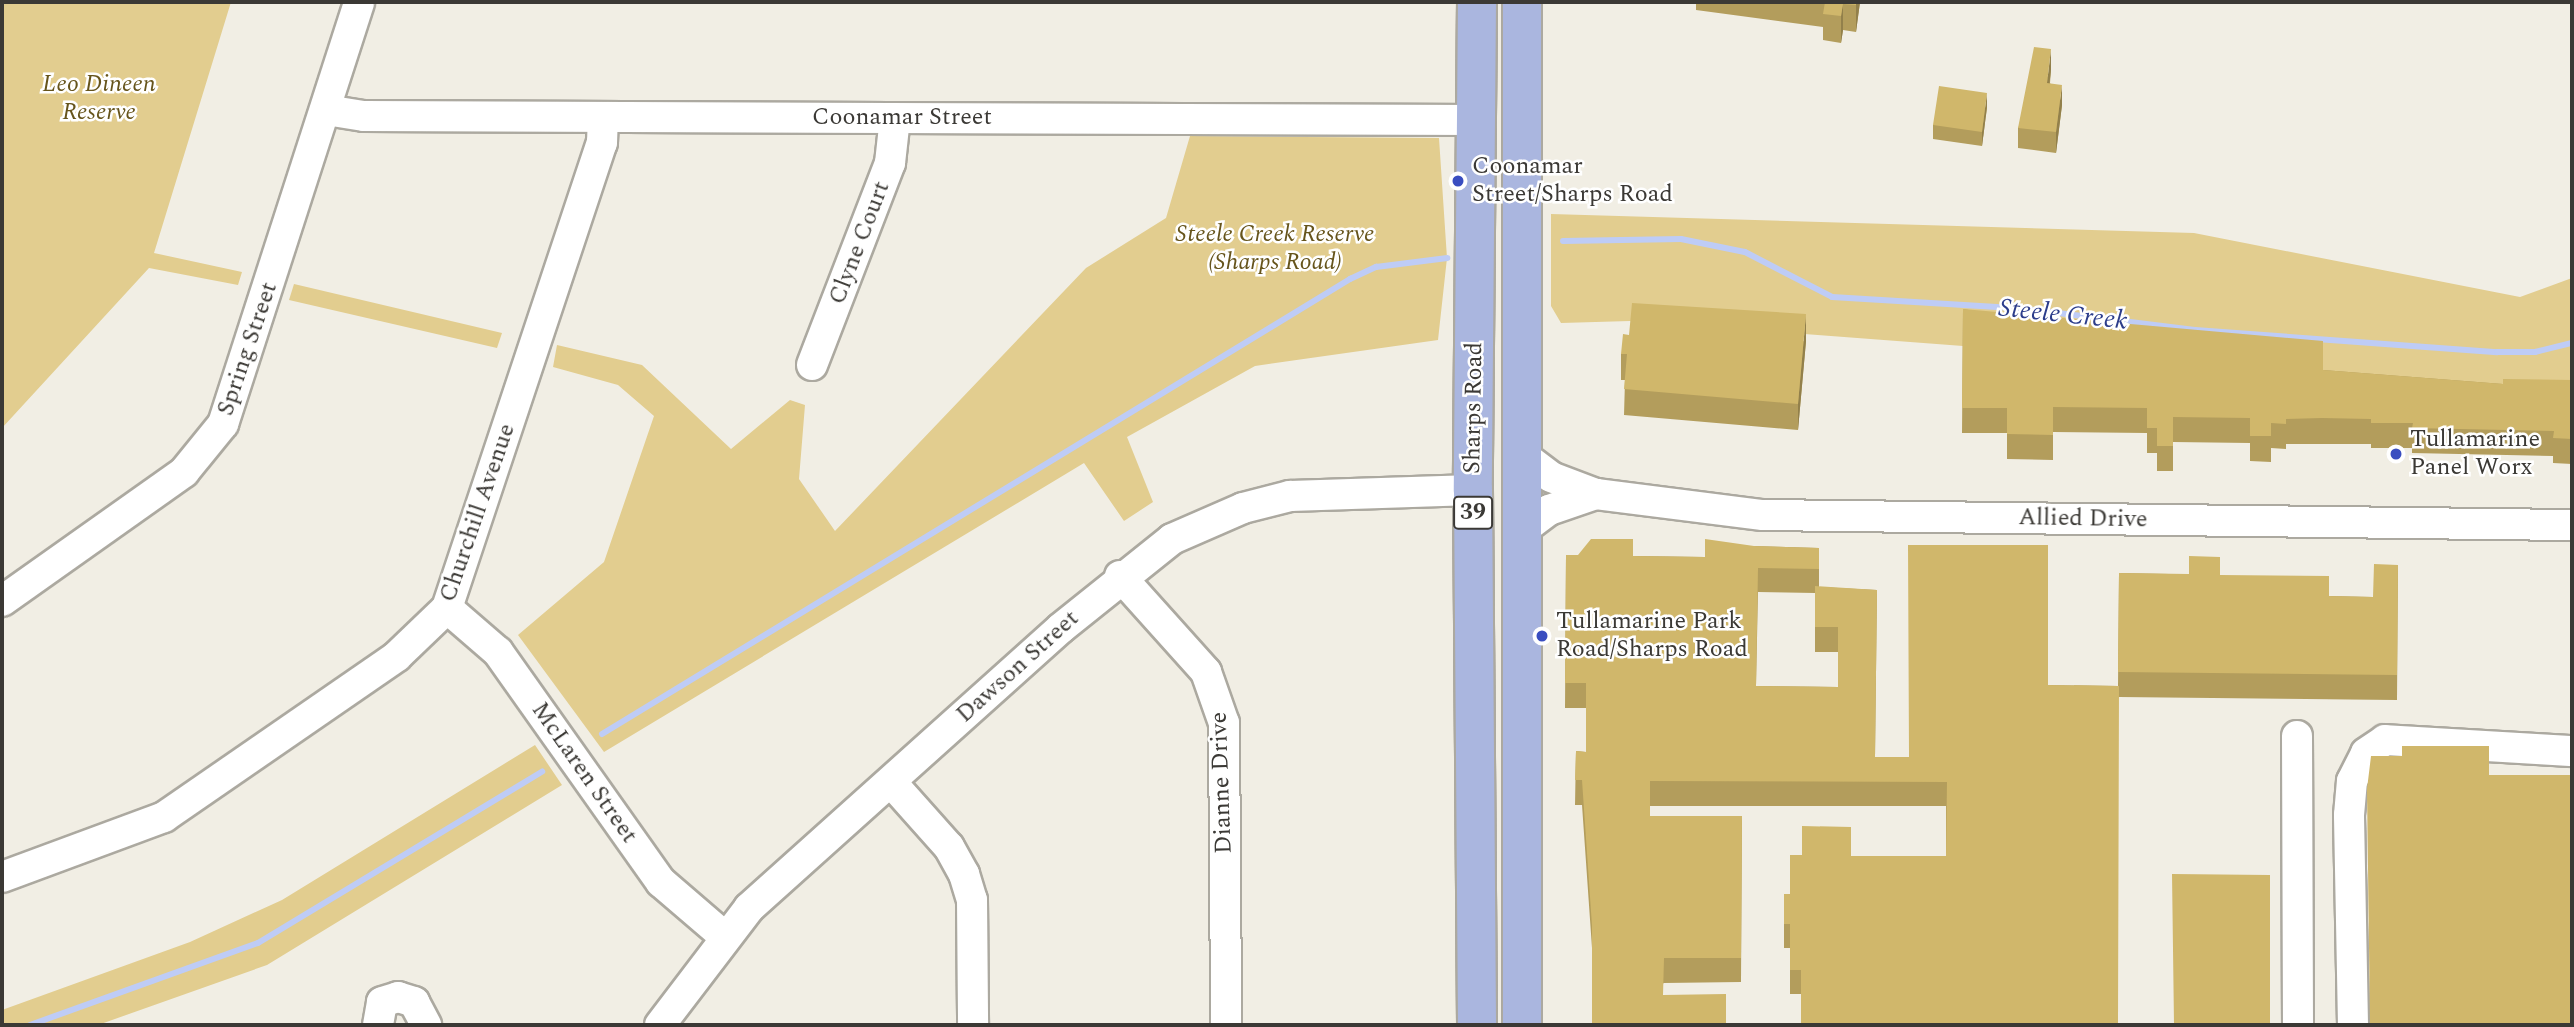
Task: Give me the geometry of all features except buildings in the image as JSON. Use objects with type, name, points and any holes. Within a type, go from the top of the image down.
[{"type":"main road","name":"Sharps Road","points":[[1477,2],[1473,490],[1477,1025]]},
{"type":"main road","name":"Sharps Road","points":[[1522,2],[1522,1025]]},
{"type":"main road","points":[[1473,490],[1489,478],[1499,463],[1500,418],[1520,401]]},
{"type":"street","name":"Spring Street","points":[[2,601],[166,486],[211,443],[230,407],[359,2]]},
{"type":"street","name":"Coonamar Street","points":[[326,110],[364,116],[1478,120]]},
{"type":"street","name":"Churchill Avenue","points":[[2,877],[164,817],[397,656],[447,608],[602,144],[603,117]]},
{"type":"street","name":"Clyne Court","points":[[812,365],[890,163],[895,118]]},
{"type":"street","name":"Allied Drive","points":[[1521,454],[1551,477],[1596,494],[1781,516],[2572,525]]},
{"type":"street","name":"Dawson Street","points":[[660,1025],[724,936],[749,908],[1120,576],[1172,540],[1208,522],[1290,496],[1339,491],[1473,490]]},
{"type":"street","name":"Allied Drive","points":[[1521,531],[1549,510],[1596,494]]},
{"type":"street","name":"Dianne Drive","points":[[1120,576],[1206,671],[1224,723],[1226,1025]]},
{"type":"street","name":"McLaren Street","points":[[447,608],[498,652],[661,882],[724,936]]},
{"type":"street","points":[[2297,736],[2298,1025]]},
{"type":"street","points":[[2353,1025],[2349,815],[2352,781],[2366,753],[2385,740],[2572,751]]},
{"type":"street","points":[[891,782],[949,847],[964,874],[972,900],[974,1025]]},
{"type":"street","points":[[378,1025],[382,1002],[398,997],[414,1002],[426,1025]]},
{"type":"green space","name":"Leo Dineen Reserve","points":[[2,2],[231,2],[154,253],[242,272],[238,285],[149,268],[2,428]]},
{"type":"green space","name":"Steele Creek Reserve (Sharps Road)","points":[[1190,136],[1439,138],[1447,258],[1438,340],[1255,366],[1127,437],[1153,502],[1124,521],[1084,463],[604,752],[518,635],[604,562],[654,416],[618,385],[553,367],[557,345],[642,365],[731,449],[790,400],[805,405],[799,479],[835,531],[1086,268],[1166,218]]},
{"type":"green space","points":[[1551,214],[2194,233],[2520,297],[2572,278],[2572,405],[1963,346],[1630,321],[1561,323],[1551,306]]},
{"type":"green space","points":[[294,284],[502,333],[497,348],[289,300]]},
{"type":"green space","points":[[535,745],[562,785],[267,965],[98,1025],[2,1025],[2,1010],[190,942],[282,900]]},
{"type":"waterway","name":"Steele Creek","points":[[1563,241],[1681,239],[1745,252],[1832,297],[2026,309],[2195,330],[2497,352],[2535,352],[2572,343]]},
{"type":"waterway","points":[[602,734],[1350,279],[1376,267],[1447,258]]},
{"type":"waterway","points":[[30,1025],[258,943],[542,772]]},
{"type":"place","name":"Coonamar Street/Sharps Road","points":[[1458,181]]},
{"type":"place","name":"Tullamarine Panel Worx","points":[[2396,454]]},
{"type":"place","name":"Tullamarine Park Road/Sharps Road","points":[[1542,636]]}]
